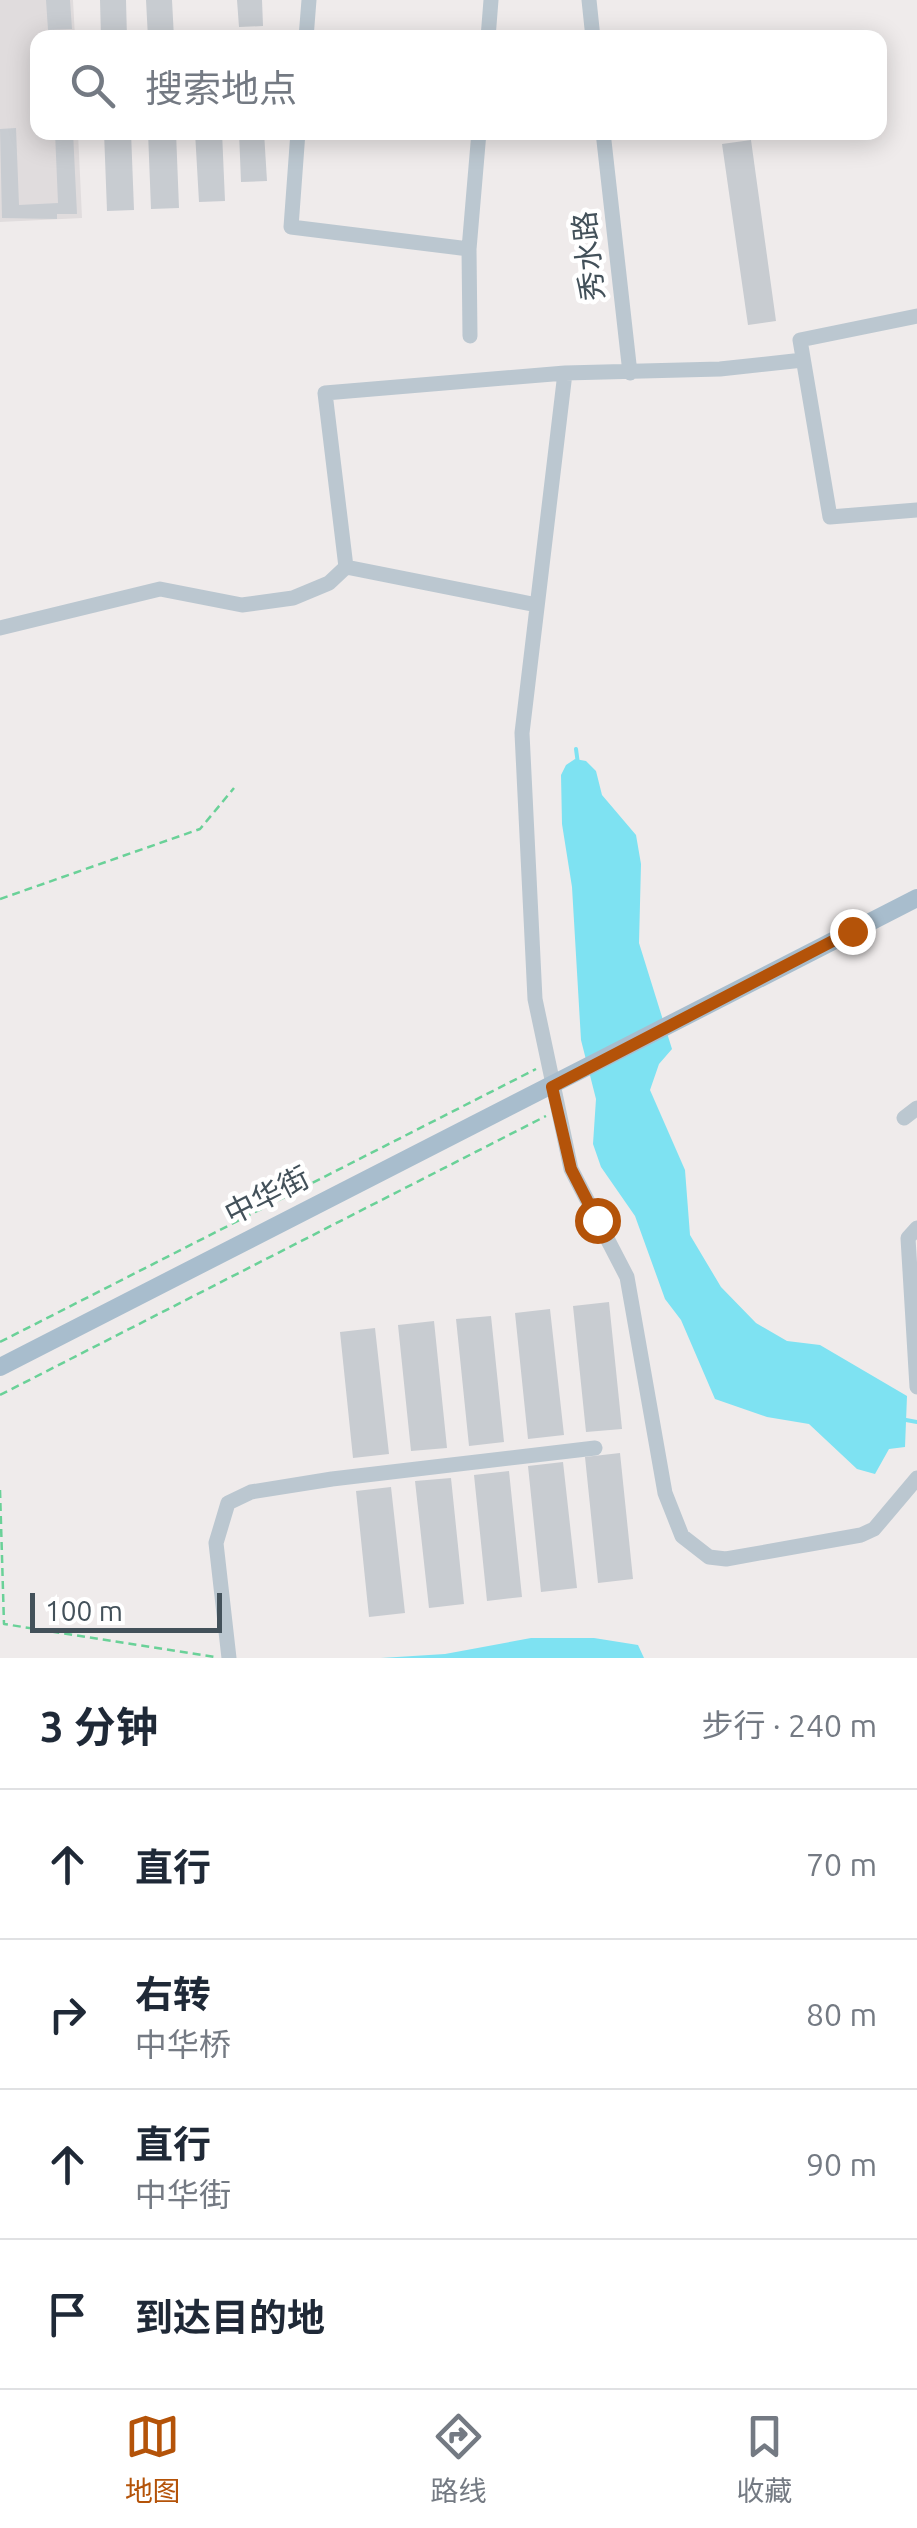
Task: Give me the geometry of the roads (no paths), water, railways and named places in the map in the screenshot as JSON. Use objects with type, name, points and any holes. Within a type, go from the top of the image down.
[{"type":"main road","name":"中华街","points":[[0,1368],[337,1191],[557,1084],[917,898]]},
{"type":"street","points":[[307,30],[310,0]]},
{"type":"street","points":[[489,30],[491,0]]},
{"type":"street","points":[[588,0],[592,30]]},
{"type":"street","points":[[297,140],[291,227],[469,249]]},
{"type":"street","points":[[470,336],[469,249],[478,140]]},
{"type":"street","name":"秀水路","points":[[604,140],[630,373]]},
{"type":"street","points":[[917,316],[800,340],[830,517],[917,510]]},
{"type":"street","points":[[346,567],[325,393],[565,373],[630,373],[804,360]]},
{"type":"street","points":[[565,373],[522,734],[535,998],[578,1186],[627,1277],[664,1493],[682,1536],[694,1548],[726,1559],[861,1536],[874,1529],[917,1478]]},
{"type":"street","points":[[346,567],[537,605]]},
{"type":"street","points":[[0,628],[160,589],[242,605],[294,598],[328,583],[346,567]]},
{"type":"street","points":[[917,1228],[908,1238],[917,1387]]},
{"type":"street","points":[[230,1658],[216,1543],[228,1503],[251,1492],[316,1482],[595,1448]]},
{"type":"water","points":[[575,759],[586,761],[596,771],[602,795],[636,835],[641,864],[639,943],[672,1049],[659,1064],[650,1090],[685,1170],[690,1235],[721,1287],[756,1323],[787,1341],[820,1345],[907,1396],[905,1447],[889,1449],[875,1474],[857,1469],[809,1424],[767,1417],[715,1399],[681,1320],[665,1299],[635,1216],[601,1167],[593,1144],[596,1099],[581,1040],[572,887],[562,824],[561,775]]},
{"type":"water","points":[[531,1638],[594,1638],[638,1645],[644,1658],[381,1658],[445,1654]]},
{"type":"waterway","points":[[576,749],[578,764]]},
{"type":"waterway","points":[[906,1420],[917,1422]]}]
